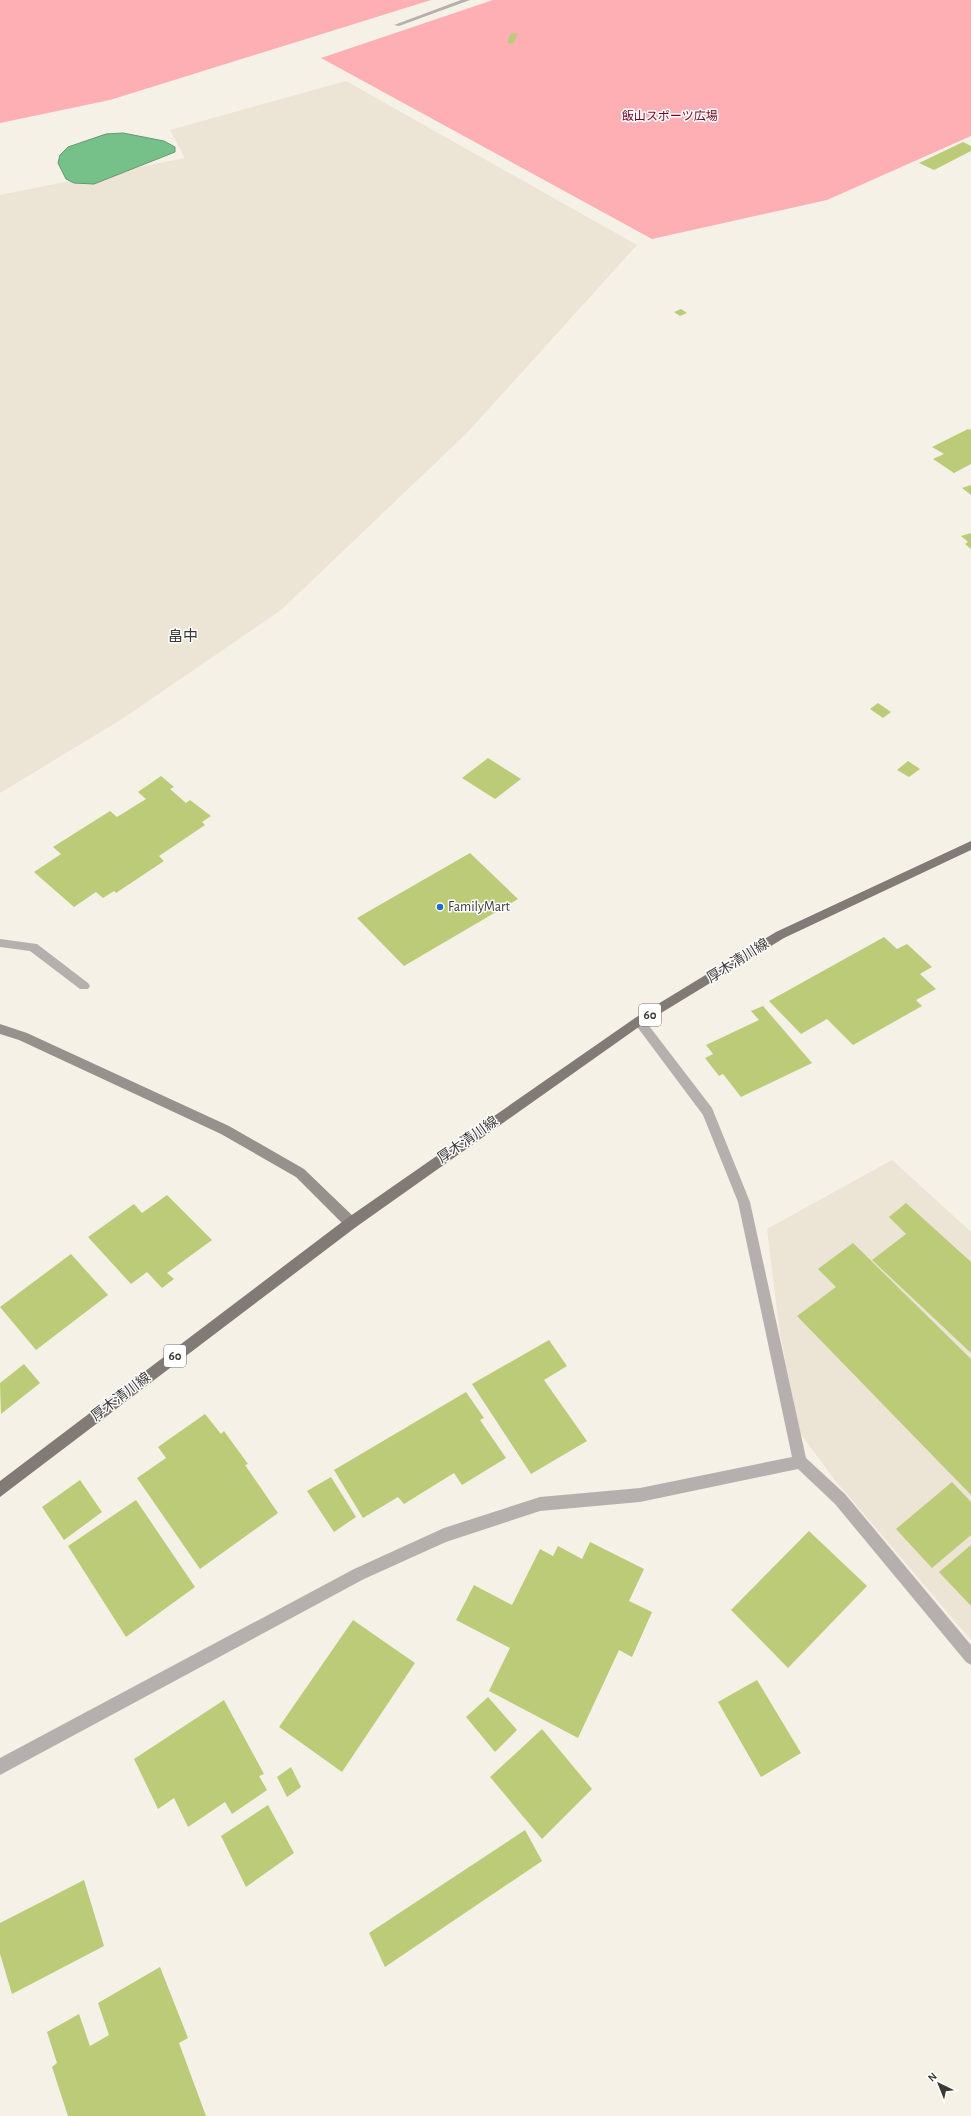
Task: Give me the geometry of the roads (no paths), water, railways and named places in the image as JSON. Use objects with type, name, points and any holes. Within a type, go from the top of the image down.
[{"type":"main road","name":"厚木清川線","points":[[0,1490],[351,1223],[639,1021],[780,935],[971,845]]},
{"type":"street","points":[[397,25],[467,0]]},
{"type":"street","points":[[0,943],[33,948],[84,986]]},
{"type":"street","points":[[639,1021],[708,1112],[744,1202],[800,1462],[840,1499],[971,1657]]},
{"type":"street","points":[[0,1029],[23,1036],[225,1130],[300,1174],[351,1223]]},
{"type":"street","points":[[0,1767],[359,1574],[444,1535],[540,1504],[640,1495],[800,1462]]},
{"type":"place","name":"FamilyMart","points":[[440,907]]},
{"type":"district","name":"畠中","points":[[183,636]]},
{"type":"park label","name":"飯山スポーツ広場","points":[[670,116]]}]
